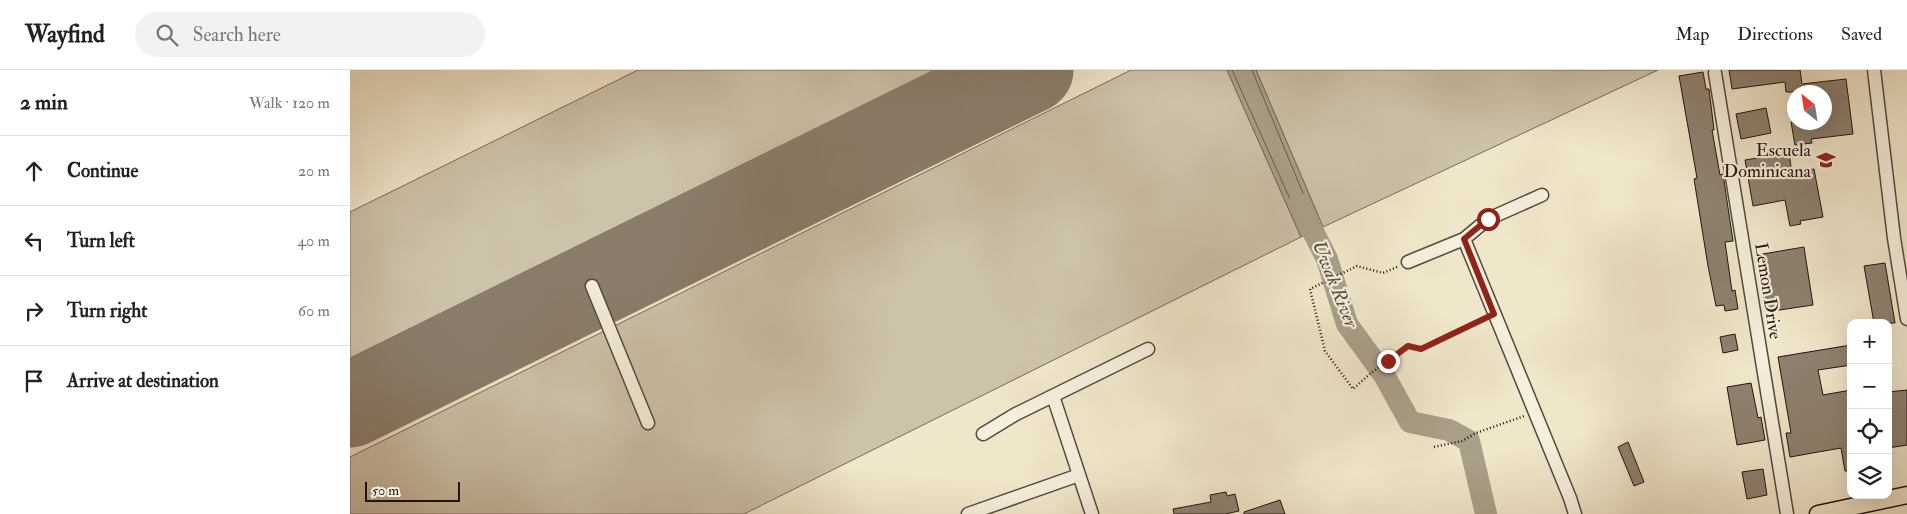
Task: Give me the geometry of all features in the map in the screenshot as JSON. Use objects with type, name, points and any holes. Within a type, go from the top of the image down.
[{"type":"main road","points":[[1818,514],[1907,495]]},
{"type":"street","points":[[1874,70],[1894,238],[1907,319]]},
{"type":"street","name":"Lemon Drive","points":[[1715,73],[1787,514]]},
{"type":"street","points":[[1408,262],[1464,239],[1488,219],[1542,195]]},
{"type":"street","points":[[1464,239],[1575,514]]},
{"type":"street","points":[[592,286],[648,423]]},
{"type":"street","points":[[983,434],[1053,396],[1148,349]]},
{"type":"street","points":[[1053,396],[1092,514]]},
{"type":"street","points":[[968,514],[1079,476]]},
{"type":"path","points":[[1408,262],[1383,273],[1357,266],[1310,289],[1325,351],[1353,389],[1371,373],[1408,346],[1421,349],[1494,314]]},
{"type":"path","points":[[1434,448],[1462,441],[1476,433],[1535,412]]},
{"type":"shaded area","points":[[638,70],[934,70],[350,358],[350,212]]},
{"type":"shaded area","points":[[1131,70],[1227,70],[1301,237],[744,514],[350,514],[350,457]]},
{"type":"shaded area","points":[[1256,70],[1658,70],[1323,227]]},
{"type":"water","points":[[1227,70],[1256,70],[1323,227],[1301,237]]},
{"type":"building","points":[[1729,70],[1800,70],[1802,84],[1846,79],[1853,134],[1811,139],[1812,143],[1795,145],[1792,130],[1832,130],[1832,85],[1787,85],[1787,92],[1785,82],[1732,89]]},
{"type":"building","points":[[1703,72],[1706,89],[1709,89],[1714,130],[1712,130],[1720,175],[1723,174],[1733,241],[1725,242],[1732,291],[1735,290],[1738,309],[1725,311],[1724,305],[1716,306],[1708,266],[1694,179],[1697,178],[1679,76]]},
{"type":"building","points":[[1766,108],[1771,133],[1741,139],[1736,114]]},
{"type":"building","points":[[1789,153],[1792,173],[1814,169],[1823,217],[1800,221],[1801,224],[1790,226],[1785,200],[1753,206],[1745,160]]},
{"type":"building","points":[[1804,247],[1813,305],[1766,312],[1757,255]]},
{"type":"building","points":[[1885,263],[1895,323],[1892,323],[1892,319],[1873,319],[1864,266]]},
{"type":"building","points":[[1735,334],[1738,350],[1723,353],[1720,337]]},
{"type":"building","points":[[1847,346],[1847,366],[1818,370],[1823,395],[1847,391],[1847,471],[1845,471],[1841,448],[1790,457],[1786,433],[1791,433],[1778,357]]},
{"type":"building","points":[[1751,383],[1758,418],[1761,417],[1765,440],[1737,445],[1727,387]]},
{"type":"building","points":[[1907,390],[1907,445],[1892,447],[1892,409],[1892,392]]},
{"type":"building","points":[[1628,442],[1644,482],[1634,486],[1618,447]]},
{"type":"building","points":[[1763,469],[1767,495],[1747,499],[1742,472]]},
{"type":"building","points":[[1226,492],[1227,496],[1235,494],[1239,511],[1225,514],[1174,514],[1173,509],[1211,502],[1210,495]]},
{"type":"building","points":[[1280,500],[1285,514],[1244,514],[1244,512]]},
{"type":"waterway","name":"Uwak River","points":[[1299,204],[1327,259],[1347,324],[1384,375],[1410,422],[1449,430],[1469,441],[1486,514]]},
{"type":"runway","points":[[350,405],[1031,70]]},
{"type":"place","name":"Escuela Dominicana","points":[[1826,160]]},
{"type":"route","points":[[1388,361],[1408,346],[1421,349],[1494,314],[1464,239],[1488,219]]}]
